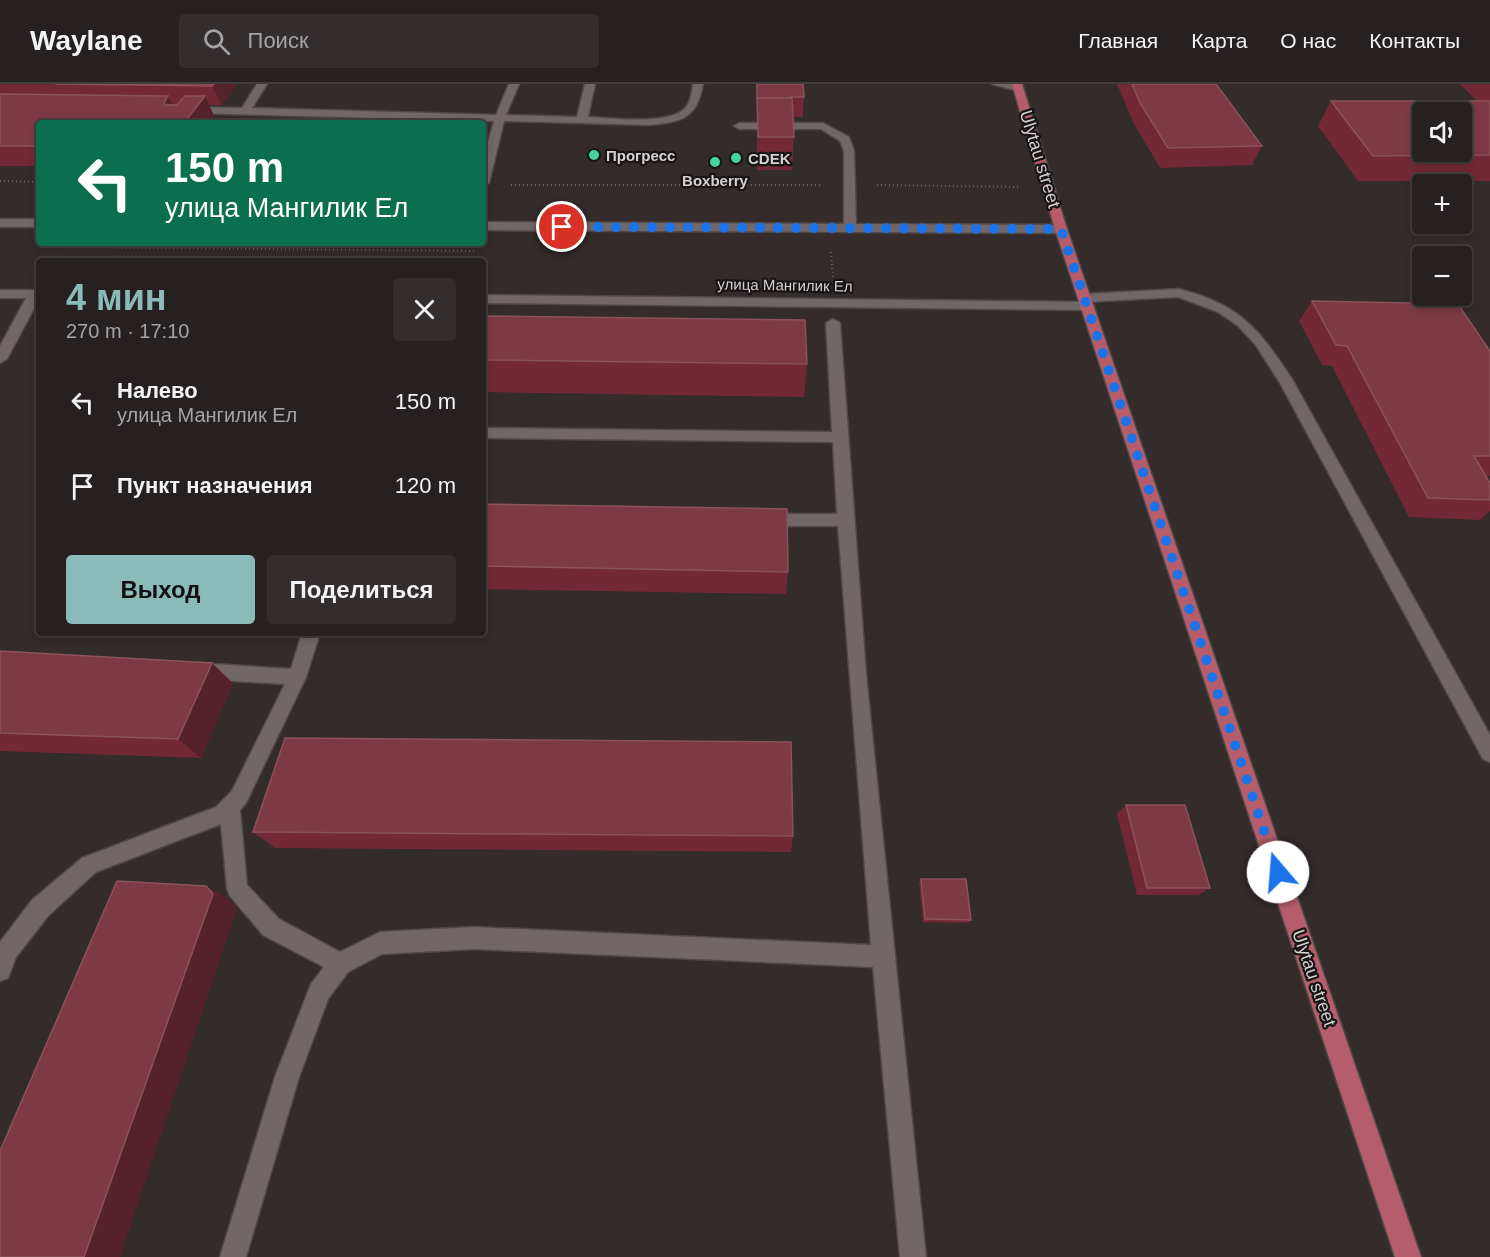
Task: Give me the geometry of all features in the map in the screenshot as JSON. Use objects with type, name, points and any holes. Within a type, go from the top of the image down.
[{"type":"main road","name":"Ulytau street","points":[[1018,86],[1061,229],[1407,1257]]},
{"type":"street","points":[[245,111],[262,84]]},
{"type":"street","points":[[486,171],[500,117],[513,84]]},
{"type":"street","points":[[582,119],[590,84]]},
{"type":"street","points":[[185,112],[245,111],[649,122],[672,120],[689,113],[696,101],[698,84]]},
{"type":"street","points":[[997,84],[1018,86]]},
{"type":"street","points":[[739,126],[823,126],[845,139],[849,151],[850,228]]},
{"type":"street","points":[[0,223],[36,223]]},
{"type":"street","points":[[486,226],[1061,229]]},
{"type":"street","name":"улица Мангилик Ел","points":[[486,299],[1086,302],[1179,293],[1223,309],[1242,322],[1260,341],[1292,392],[1490,753]]},
{"type":"street","points":[[0,294],[36,294]]},
{"type":"street","points":[[0,359],[36,296]]},
{"type":"street","points":[[833,323],[839,437],[882,956],[913,1257]]},
{"type":"street","points":[[486,433],[839,437]]},
{"type":"street","points":[[752,520],[846,520]]},
{"type":"street","points":[[0,970],[8,950],[40,908],[89,865],[195,825],[230,809],[239,797],[297,677],[310,636]]},
{"type":"street","points":[[178,670],[297,677]]},
{"type":"street","points":[[230,809],[237,889],[271,927],[340,964]]},
{"type":"street","points":[[233,1257],[286,1077],[319,992],[340,964],[381,943],[474,938],[882,956]]},
{"type":"path","points":[[0,181],[36,182]]},
{"type":"path","points":[[507,185],[850,184],[1048,188]]},
{"type":"path","points":[[48,247],[487,251]]},
{"type":"building","points":[[55,84],[214,84],[212,86]]},
{"type":"building","points":[[757,84],[803,84],[804,97],[757,98]]},
{"type":"building","points":[[1132,84],[1216,84],[1262,146],[1168,148],[1140,103]]},
{"type":"building","points":[[0,94],[168,96],[164,102],[165,105],[177,105],[185,96],[205,96],[186,120],[36,120],[36,146],[0,146]]},
{"type":"building","points":[[757,98],[792,98],[794,137],[758,137]]},
{"type":"building","points":[[1331,101],[1490,101],[1490,155],[1472,155],[1472,102],[1412,102],[1412,156],[1373,156]]},
{"type":"building","points":[[1312,301],[1459,306],[1490,351],[1490,456],[1474,456],[1490,483],[1490,500],[1428,498],[1347,346],[1336,345]]},
{"type":"building","points":[[486,316],[805,320],[807,364],[486,360]]},
{"type":"building","points":[[486,504],[787,509],[788,572],[486,566]]},
{"type":"building","points":[[0,651],[212,663],[178,739],[0,733]]},
{"type":"building","points":[[285,738],[791,742],[793,836],[253,832]]},
{"type":"building","points":[[1126,805],[1185,805],[1210,888],[1147,888]]},
{"type":"building","points":[[921,879],[966,879],[971,920],[925,919]]},
{"type":"building","points":[[117,881],[206,886],[213,894],[84,1257],[0,1257],[0,1151]]},
{"type":"place","name":"Прогресс","points":[[594,155]]},
{"type":"place","name":"CDEK","points":[[736,158]]},
{"type":"place","name":"Boxberry","points":[[715,162]]},
{"type":"route","points":[[562,227],[1061,229],[1278,872]]}]
